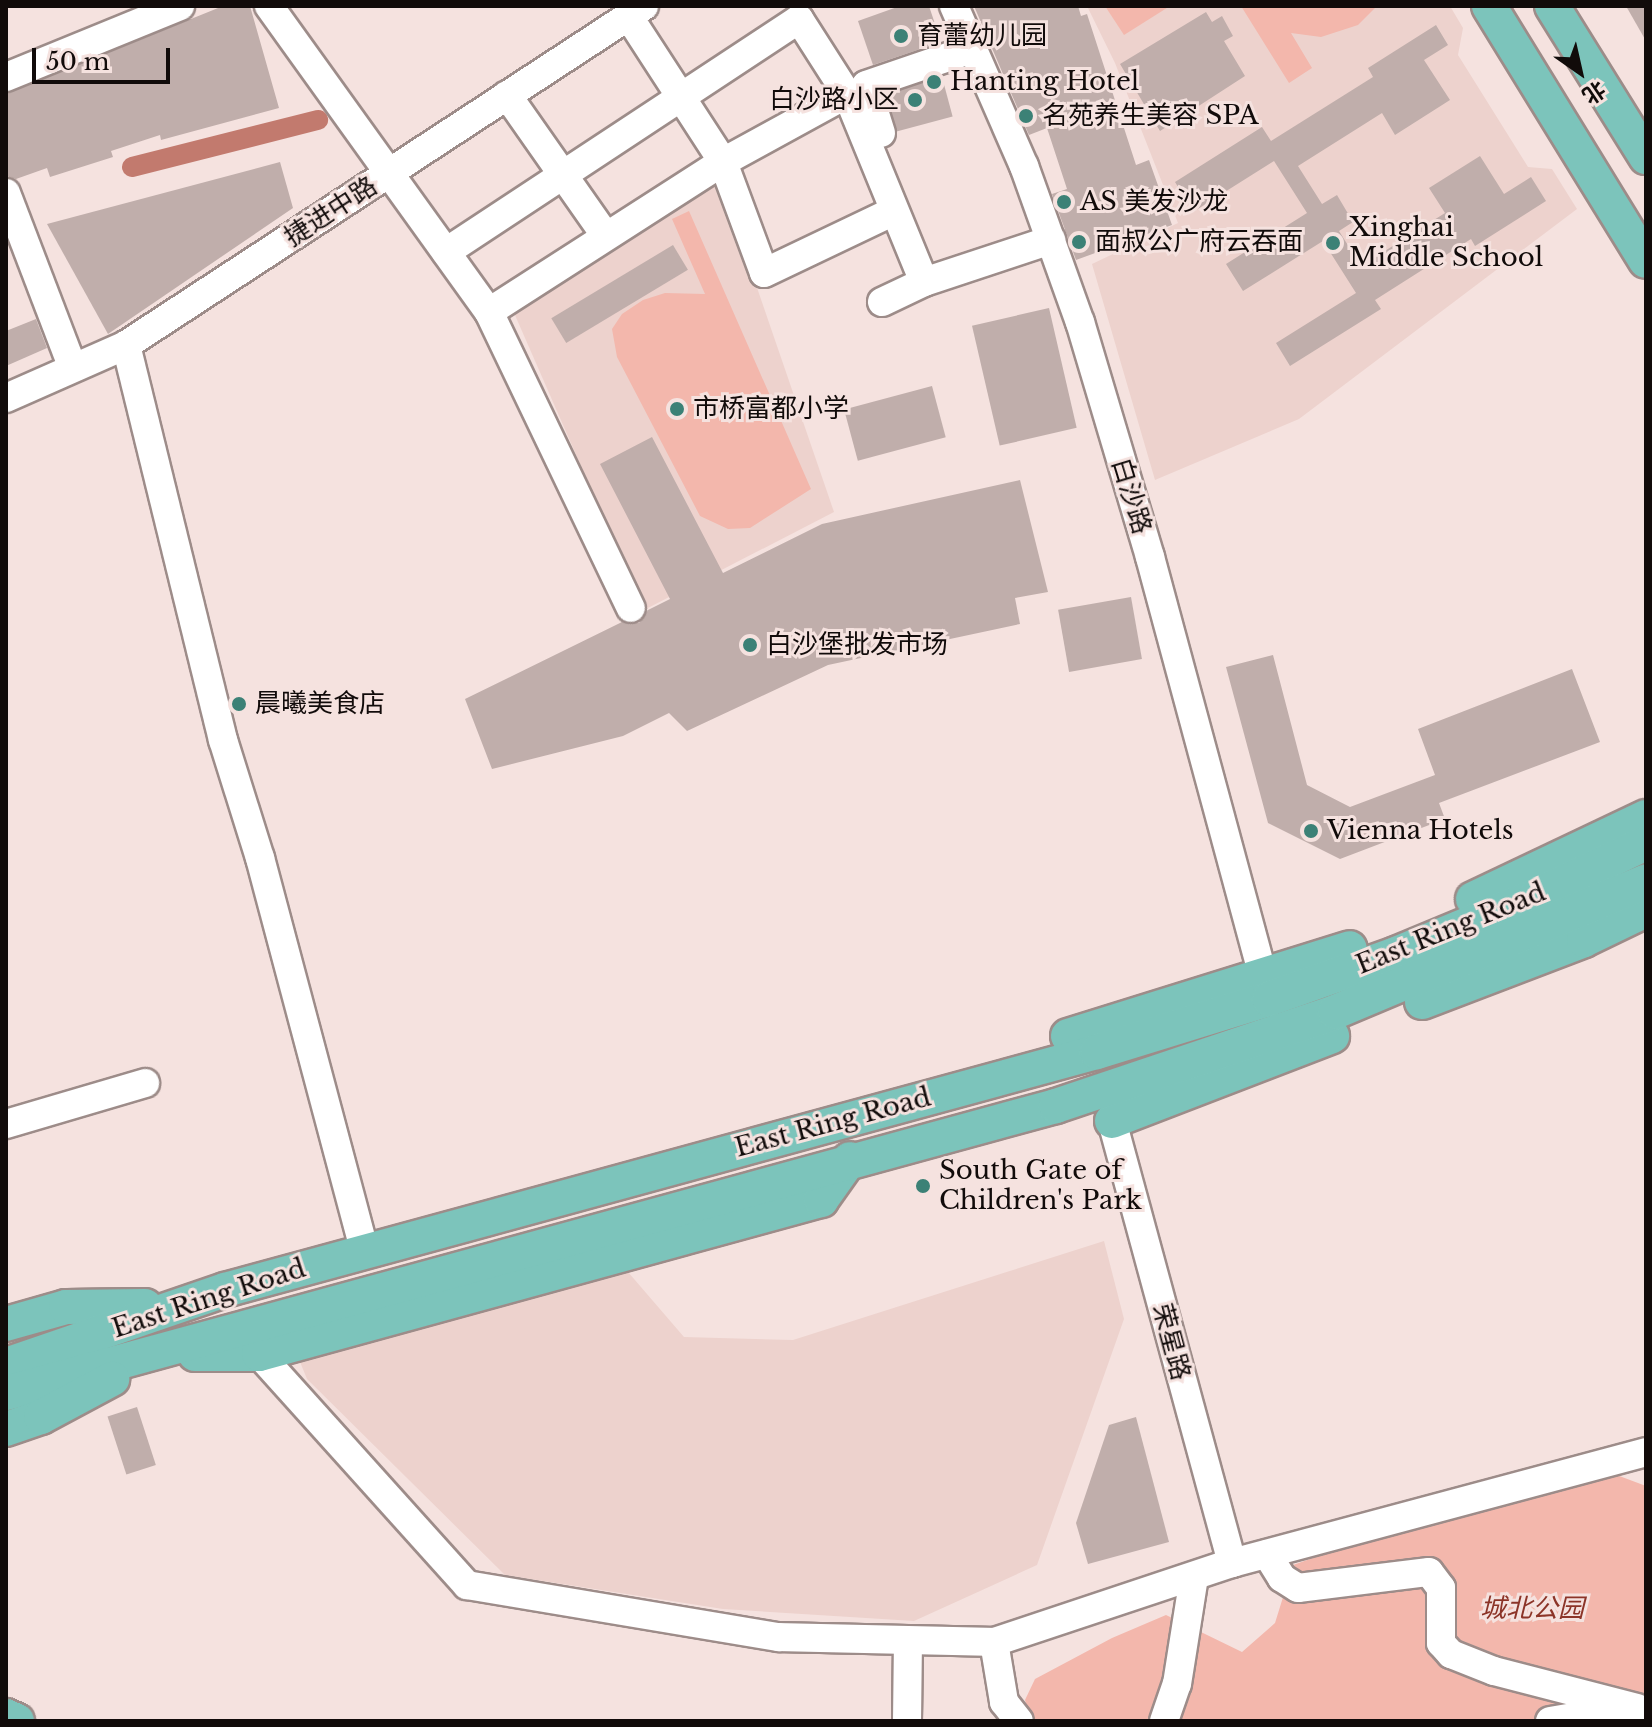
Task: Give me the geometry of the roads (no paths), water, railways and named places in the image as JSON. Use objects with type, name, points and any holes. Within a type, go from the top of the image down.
[{"type":"main road","points":[[1489,6],[1646,261]]},
{"type":"main road","points":[[1552,6],[1646,157]]},
{"type":"main road","points":[[362,1242],[534,1189],[1036,1047],[1267,986],[1399,934],[1646,817]]},
{"type":"main road","name":"East Ring Road","points":[[6,1365],[225,1290],[297,1270],[362,1242],[1097,1052],[1267,986],[1396,954],[1536,896],[1646,843]]},
{"type":"main road","name":"East Ring Road","points":[[1108,1105],[1174,1067],[1335,1012],[1646,881]]},
{"type":"main road","name":"East Ring Road","points":[[6,1393],[850,1159],[992,1123],[1108,1105],[1584,940],[1646,910]]},
{"type":"main road","points":[[1036,1047],[1097,1052],[1108,1105]]},
{"type":"main road","points":[[985,1082],[992,1123]]},
{"type":"main road","points":[[6,1412],[158,1353],[259,1354],[821,1200],[850,1159]]},
{"type":"main road","points":[[16,1333],[225,1290]]},
{"type":"main road","points":[[6,1429],[41,1417],[158,1353]]},
{"type":"main road","points":[[6,1716],[17,1721]]},
{"type":"street","points":[[6,77],[180,6]]},
{"type":"street","points":[[269,6],[489,312],[631,608]]},
{"type":"street","name":"白沙路","points":[[954,6],[969,50],[1024,166],[1084,337],[1193,713],[1267,986]]},
{"type":"street","points":[[636,11],[681,96],[723,162],[764,273],[894,211]]},
{"type":"street","name":"捷进中路","points":[[6,398],[126,345],[636,11]]},
{"type":"street","points":[[446,252],[799,19],[847,94],[924,282]]},
{"type":"street","points":[[885,146],[866,85],[969,50]]},
{"type":"street","points":[[489,312],[723,162],[847,94]]},
{"type":"street","points":[[507,95],[605,235]]},
{"type":"street","points":[[6,193],[73,368]]},
{"type":"street","points":[[882,302],[924,282],[1051,240]]},
{"type":"street","points":[[126,345],[223,740],[260,858],[362,1242]]},
{"type":"street","points":[[6,1124],[145,1083]]},
{"type":"street","name":"荣星路","points":[[1108,1105],[1232,1563]]},
{"type":"street","points":[[259,1354],[467,1585],[779,1637],[994,1642],[1232,1563],[1646,1452]]},
{"type":"street","points":[[1267,1554],[1282,1578],[1298,1588],[1429,1572],[1441,1588],[1441,1643],[1451,1654],[1494,1671],[1642,1707]]},
{"type":"street","points":[[1164,1721],[1177,1684],[1194,1577]]},
{"type":"street","points":[[907,1721],[908,1642]]},
{"type":"street","points":[[994,1642],[1004,1702],[1019,1721]]},
{"type":"street","points":[[1550,1721],[1642,1707]]},
{"type":"waterway","points":[[132,167],[318,120]]},
{"type":"place","name":"育蕾幼儿园","points":[[901,36]]},
{"type":"place","name":"Hanting Hotel","points":[[934,82]]},
{"type":"place","name":"白沙路小区","points":[[915,100]]},
{"type":"place","name":"名苑养生美容 SPA","points":[[1026,116]]},
{"type":"place","name":"AS 美发沙龙","points":[[1064,202]]},
{"type":"place","name":"面叔公广府云吞面","points":[[1079,242]]},
{"type":"place","name":"Xinghai Middle School","points":[[1333,243]]},
{"type":"place","name":"市桥富都小学","points":[[677,409]]},
{"type":"place","name":"白沙堡批发市场","points":[[750,645]]},
{"type":"place","name":"晨曦美食店","points":[[239,704]]},
{"type":"place","name":"Vienna Hotels","points":[[1311,831]]},
{"type":"place","name":"South Gate of Children's Park","points":[[923,1186]]},
{"type":"park label","name":"城北公园","points":[[1532,1609]]}]
